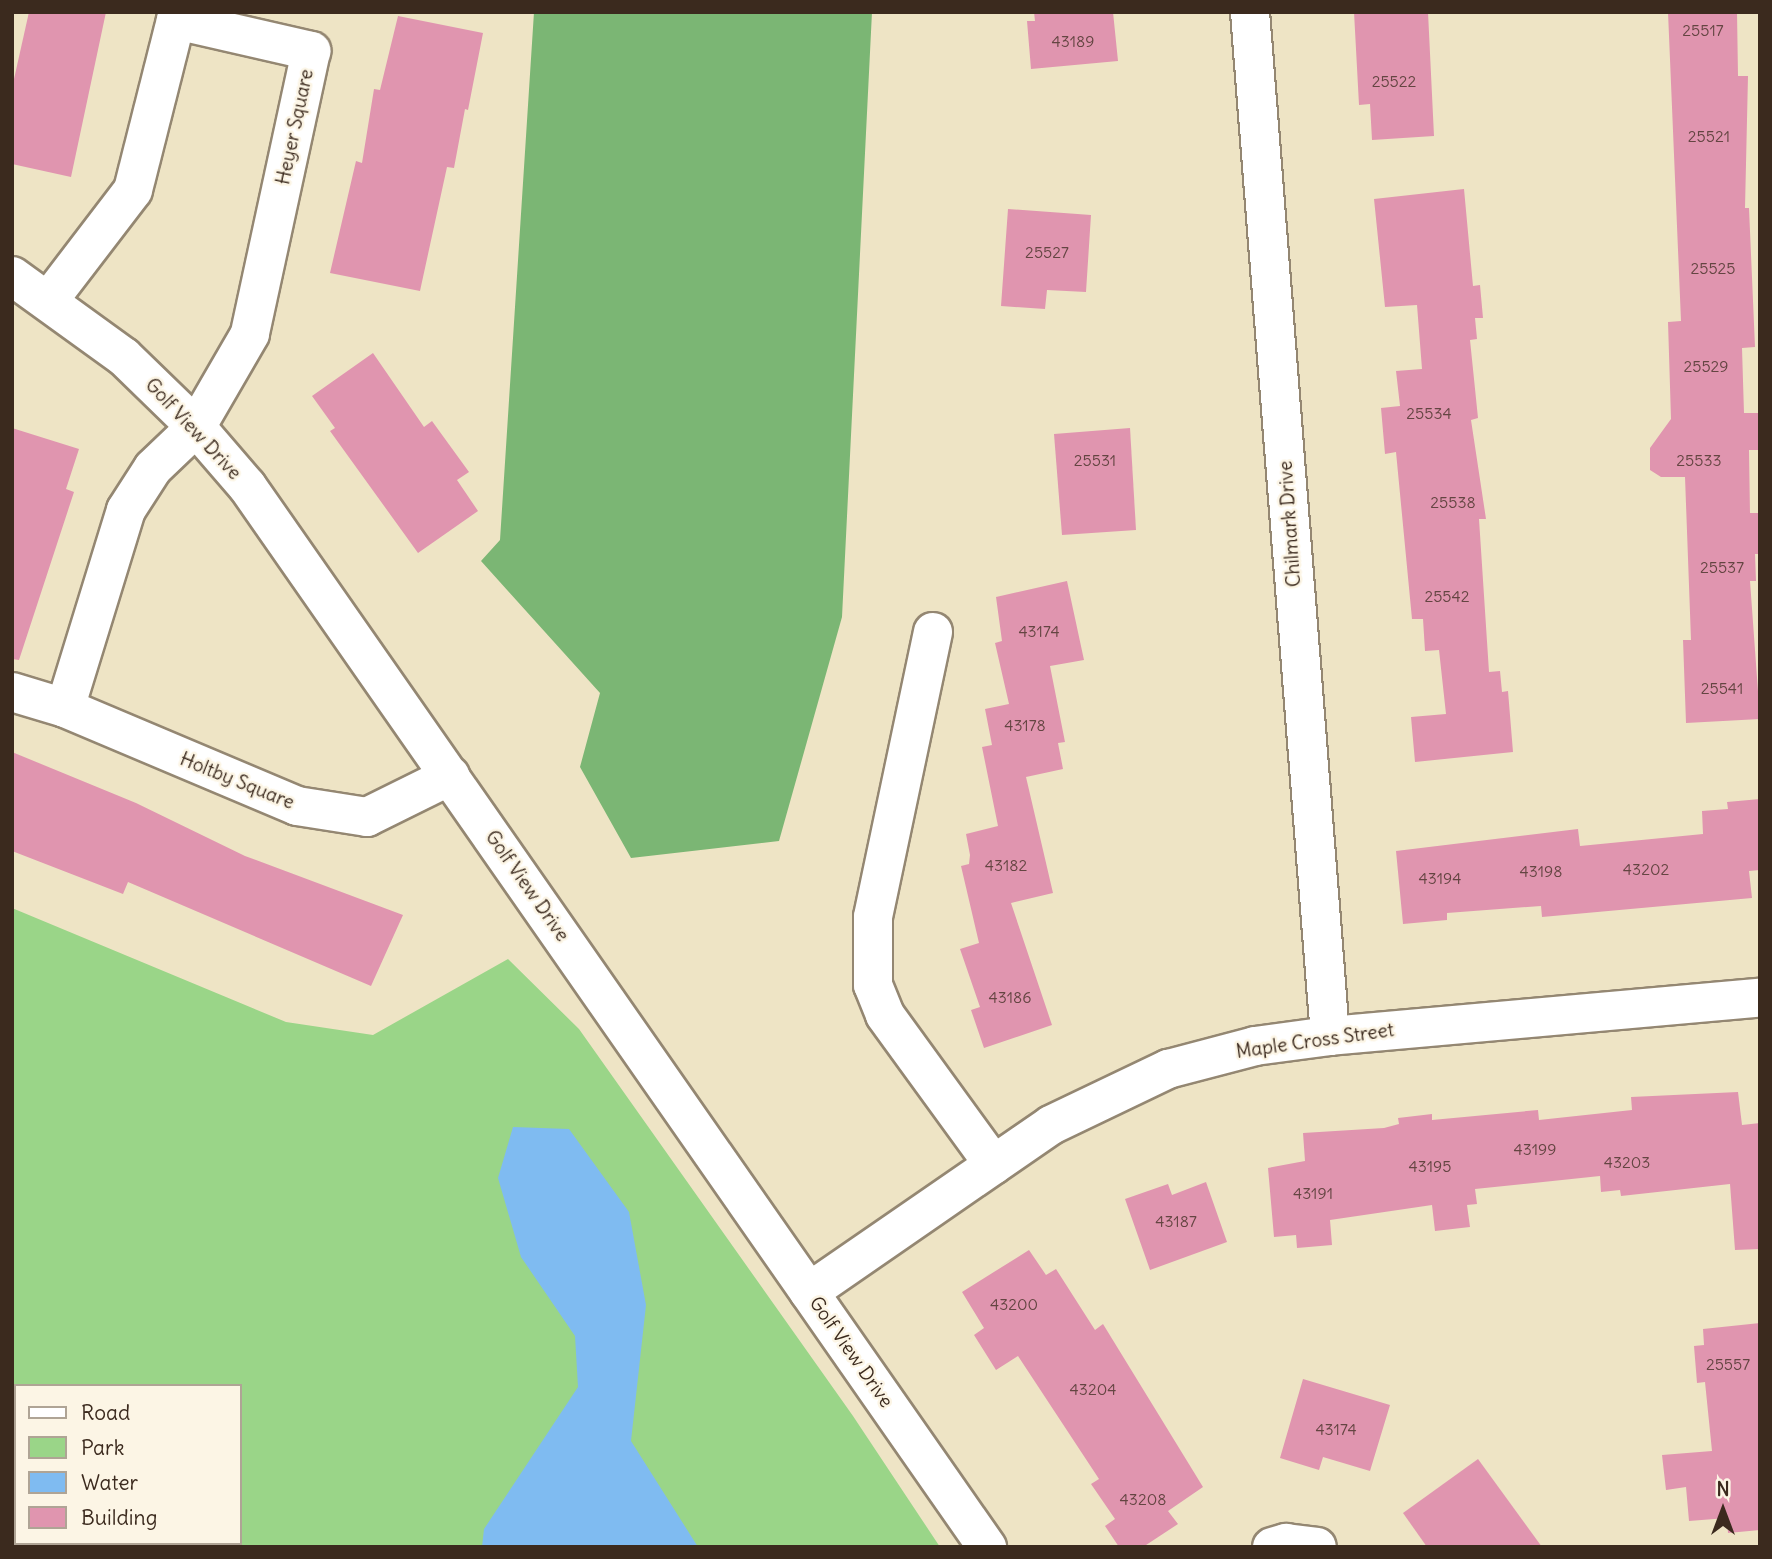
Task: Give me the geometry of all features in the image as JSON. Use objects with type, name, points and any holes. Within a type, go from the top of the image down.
[{"type":"street","name":"Chilmark Drive","points":[[1250,12],[1331,1036]]},
{"type":"street","name":"Heyer Square","points":[[50,300],[133,190],[176,20],[311,51],[250,334],[196,427]]},
{"type":"street","name":"Golf View Drive","points":[[12,276],[50,300],[124,357],[196,427],[247,486],[986,1547]]},
{"type":"street","points":[[65,709],[126,510],[153,468],[196,427]]},
{"type":"street","points":[[933,632],[873,917],[873,985],[885,1015],[994,1165]]},
{"type":"street","name":"Holtby Square","points":[[12,692],[65,709],[297,806],[367,817],[450,776]]},
{"type":"street","name":"Maple Cross Street","points":[[809,1292],[994,1165],[1101,1097],[1168,1069],[1255,1046],[1331,1036],[1760,998]]},
{"type":"street","points":[[1272,1547],[1286,1543],[1317,1547]]},
{"type":"green space","points":[[534,12],[872,12],[842,617],[779,841],[631,858],[580,767],[600,693],[481,561],[500,540]]},
{"type":"green space","points":[[12,908],[286,1022],[373,1035],[508,959],[579,1029],[853,1416],[940,1547],[12,1547]]},
{"type":"water","points":[[513,1127],[569,1129],[629,1212],[646,1305],[631,1441],[698,1547],[482,1547],[484,1529],[578,1387],[575,1336],[521,1257],[498,1178]]},
{"type":"building","points":[[29,12],[106,12],[71,177],[12,164],[12,88]]},
{"type":"building","points":[[1034,12],[1113,12],[1118,61],[1031,69],[1027,21],[1035,21]]},
{"type":"building","points":[[1354,12],[1428,12],[1434,136],[1372,140],[1370,104],[1359,105]]},
{"type":"building","points":[[1668,12],[1737,12],[1738,76],[1748,76],[1745,208],[1749,208],[1755,347],[1742,348],[1744,413],[1758,413],[1759,450],[1749,450],[1750,513],[1759,513],[1760,554],[1755,554],[1756,581],[1750,581],[1760,719],[1686,723],[1683,640],[1691,640],[1685,477],[1661,477],[1650,470],[1650,448],[1671,419],[1668,322],[1681,321]]},
{"type":"building","points":[[398,16],[483,33],[454,168],[447,167],[420,291],[330,273],[356,161],[362,163],[374,89],[380,90]]},
{"type":"building","points":[[1464,189],[1473,286],[1480,285],[1483,318],[1475,318],[1477,339],[1470,340],[1478,418],[1471,420],[1486,519],[1479,519],[1489,672],[1500,671],[1502,692],[1508,691],[1513,752],[1415,762],[1411,717],[1446,714],[1439,650],[1425,651],[1423,619],[1412,619],[1396,452],[1385,454],[1381,408],[1400,406],[1396,371],[1422,369],[1417,305],[1385,307],[1374,199]]},
{"type":"building","points":[[1008,209],[1091,215],[1086,292],[1047,290],[1045,309],[1001,306]]},
{"type":"building","points":[[373,353],[424,427],[432,421],[469,472],[457,480],[478,511],[418,553],[330,431],[335,428],[312,396]]},
{"type":"building","points":[[12,428],[79,449],[66,489],[74,492],[19,660],[12,659]]},
{"type":"building","points":[[1130,428],[1136,530],[1062,535],[1054,434]]},
{"type":"building","points":[[1067,581],[1084,660],[1050,666],[1065,742],[1058,743],[1063,769],[1026,777],[1053,893],[1011,903],[1052,1025],[984,1048],[971,1010],[980,1007],[960,949],[979,943],[961,866],[969,864],[966,834],[998,826],[982,747],[992,745],[985,709],[1009,704],[995,643],[1002,641],[996,597]]},
{"type":"building","points":[[12,752],[136,803],[245,856],[403,915],[371,986],[128,882],[123,894],[12,851]]},
{"type":"building","points":[[1760,799],[1760,870],[1749,871],[1752,898],[1542,917],[1541,906],[1447,913],[1447,920],[1403,924],[1396,851],[1578,829],[1580,846],[1703,834],[1702,811],[1728,809],[1727,802]]},
{"type":"building","points":[[1738,1092],[1742,1125],[1760,1123],[1760,1249],[1735,1250],[1730,1184],[1621,1196],[1620,1190],[1601,1192],[1600,1176],[1475,1189],[1477,1204],[1467,1205],[1470,1227],[1435,1231],[1432,1205],[1330,1220],[1332,1245],[1297,1248],[1296,1235],[1274,1237],[1268,1168],[1305,1161],[1303,1133],[1384,1128],[1399,1124],[1398,1118],[1432,1114],[1432,1120],[1538,1110],[1539,1120],[1632,1110],[1631,1097]]},
{"type":"building","points":[[1206,1182],[1227,1242],[1150,1270],[1125,1199],[1168,1184],[1172,1195]]},
{"type":"building","points":[[1029,1250],[1046,1275],[1056,1269],[1095,1330],[1103,1324],[1203,1487],[1168,1511],[1178,1524],[1143,1547],[1119,1547],[1105,1526],[1115,1519],[1091,1484],[1099,1479],[1018,1356],[996,1370],[974,1335],[984,1328],[962,1292]]},
{"type":"building","points":[[1760,1323],[1760,1530],[1728,1533],[1727,1518],[1689,1521],[1686,1487],[1666,1490],[1662,1455],[1712,1451],[1705,1382],[1697,1383],[1694,1346],[1704,1345],[1703,1329]]},
{"type":"building","points":[[1303,1379],[1390,1405],[1370,1471],[1323,1457],[1319,1470],[1280,1458]]},
{"type":"building","points":[[1478,1459],[1542,1547],[1427,1547],[1403,1513]]}]
